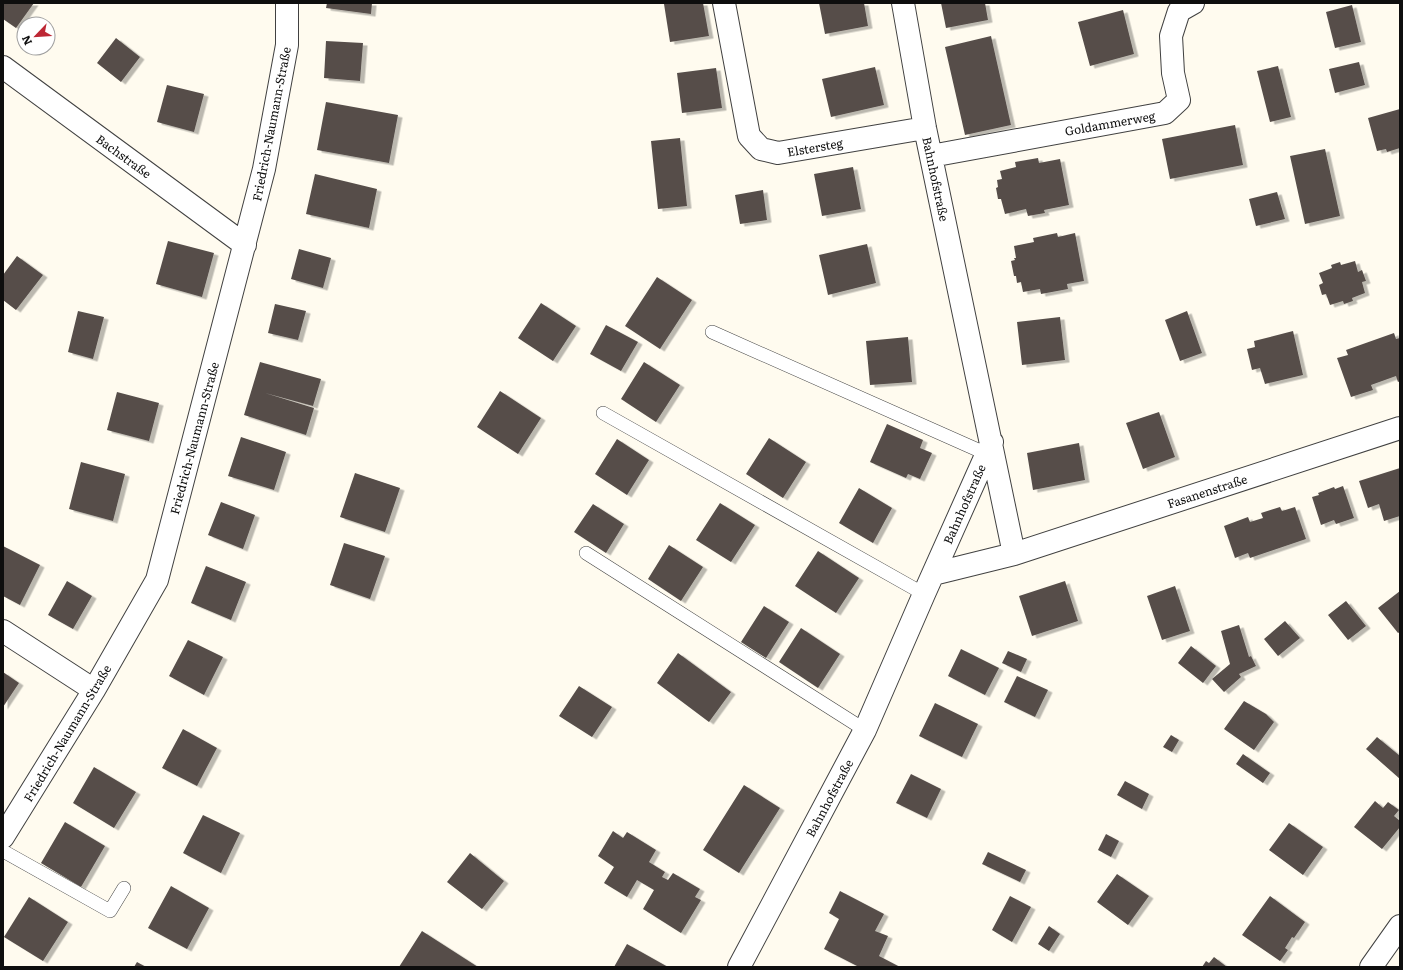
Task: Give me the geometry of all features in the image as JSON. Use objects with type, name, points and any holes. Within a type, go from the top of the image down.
[{"type":"street","name":"Friedrich-Naumann-Straße","points":[[3,837],[94,690],[157,580],[264,169],[287,45],[287,3]]},
{"type":"street","name":"Elstersteg","points":[[724,3],[749,136],[761,149],[778,154],[925,128]]},
{"type":"street","name":"Bahnhofstraße","points":[[739,967],[866,730],[924,594],[989,448],[925,128],[903,3]]},
{"type":"street","name":"Goldammerweg","points":[[931,156],[1165,113],[1179,100],[1173,74],[1171,36],[1179,11],[1193,3]]},
{"type":"street","name":"Bachstraße","points":[[3,67],[245,245]]},
{"type":"street","name":"Fasanenstraße","points":[[933,574],[1014,554],[1400,428]]},
{"type":"street","points":[[989,448],[1014,554]]},
{"type":"street","points":[[3,631],[94,690]]},
{"type":"street","points":[[1371,967],[1400,926]]},
{"type":"lane","points":[[712,332],[989,448]]},
{"type":"lane","points":[[603,413],[924,594]]},
{"type":"lane","points":[[586,553],[866,730]]},
{"type":"lane","points":[[3,851],[110,911],[124,888]]},
{"type":"building","points":[[3,3],[34,3],[25,16],[16,16],[16,28],[3,19]]},
{"type":"building","points":[[327,3],[372,3],[371,14],[326,8]]},
{"type":"building","points":[[703,3],[709,36],[670,42],[664,4]]},
{"type":"building","points":[[819,3],[864,3],[868,26],[825,34]]},
{"type":"building","points":[[941,3],[985,3],[988,20],[946,28]]},
{"type":"building","points":[[1352,5],[1361,42],[1335,48],[1326,12]]},
{"type":"building","points":[[1123,10],[1134,54],[1090,66],[1078,22]]},
{"type":"building","points":[[991,36],[1011,125],[965,135],[945,47]]},
{"type":"building","points":[[116,38],[140,57],[121,82],[97,63]]},
{"type":"building","points":[[326,41],[363,43],[360,81],[324,78]]},
{"type":"building","points":[[1359,62],[1365,85],[1335,93],[1329,69]]},
{"type":"building","points":[[1278,66],[1291,117],[1270,122],[1257,71]]},
{"type":"building","points":[[875,67],[884,105],[831,117],[822,79]]},
{"type":"building","points":[[716,68],[722,108],[682,113],[677,73]]},
{"type":"building","points":[[167,85],[204,94],[194,132],[157,122]]},
{"type":"building","points":[[326,102],[398,115],[389,163],[317,150]]},
{"type":"building","points":[[1400,109],[1400,148],[1387,152],[1386,149],[1377,151],[1368,118]]},
{"type":"building","points":[[1235,125],[1243,165],[1170,179],[1162,139]]},
{"type":"building","points":[[680,138],[687,206],[658,209],[651,141]]},
{"type":"building","points":[[1325,149],[1340,216],[1305,224],[1290,156]]},
{"type":"building","points":[[1038,158],[1039,163],[1060,159],[1069,205],[1044,210],[1045,213],[1028,216],[1026,209],[1005,214],[1001,199],[998,199],[996,188],[998,187],[997,180],[1002,179],[1000,171],[1016,167],[1015,162]]},
{"type":"building","points":[[853,167],[861,209],[822,216],[814,174]]},
{"type":"building","points":[[315,174],[377,189],[369,228],[306,214]]},
{"type":"building","points":[[763,190],[767,220],[740,224],[735,195]]},
{"type":"building","points":[[1277,192],[1285,219],[1256,226],[1249,199]]},
{"type":"building","points":[[1057,233],[1058,237],[1075,233],[1084,281],[1067,284],[1068,289],[1041,294],[1040,289],[1023,292],[1021,282],[1017,283],[1016,276],[1014,276],[1011,261],[1015,260],[1014,258],[1016,258],[1014,246],[1034,242],[1033,238]]},
{"type":"building","points":[[168,241],[214,253],[202,297],[156,284]]},
{"type":"building","points":[[867,244],[876,283],[828,295],[819,255]]},
{"type":"building","points":[[299,249],[331,258],[323,288],[291,279]]},
{"type":"building","points":[[17,256],[43,275],[16,310],[3,300],[3,275]]},
{"type":"building","points":[[1355,261],[1358,272],[1362,270],[1366,281],[1362,282],[1365,293],[1352,298],[1353,301],[1344,304],[1343,301],[1330,305],[1326,294],[1322,295],[1319,285],[1323,283],[1319,273],[1332,268],[1331,265],[1340,262],[1341,265]]},
{"type":"building","points":[[657,277],[692,300],[660,349],[625,326]]},
{"type":"building","points":[[541,303],[576,326],[553,361],[518,338]]},
{"type":"building","points":[[275,304],[306,311],[298,340],[268,333]]},
{"type":"building","points":[[78,311],[104,317],[93,359],[68,352]]},
{"type":"building","points":[[1187,311],[1202,353],[1180,361],[1165,320]]},
{"type":"building","points":[[1060,317],[1065,360],[1022,365],[1017,322]]},
{"type":"building","points":[[606,325],[638,342],[621,371],[590,354]]},
{"type":"building","points":[[1293,331],[1303,375],[1265,384],[1260,368],[1252,370],[1247,349],[1255,347],[1254,341]]},
{"type":"building","points":[[1394,333],[1396,339],[1400,338],[1400,381],[1398,382],[1396,376],[1371,385],[1373,390],[1351,397],[1337,358],[1348,355],[1346,350]]},
{"type":"building","points":[[908,337],[912,382],[870,385],[866,341]]},
{"type":"building","points":[[260,362],[321,379],[313,406],[265,393],[314,408],[306,435],[244,415]]},
{"type":"building","points":[[644,362],[680,385],[656,422],[621,399]]},
{"type":"building","points":[[500,391],[541,418],[518,454],[477,427]]},
{"type":"building","points":[[117,392],[159,403],[149,441],[107,430]]},
{"type":"building","points":[[1159,412],[1175,457],[1143,469],[1126,423]]},
{"type":"building","points":[[887,424],[923,440],[920,448],[932,453],[920,479],[908,474],[906,478],[870,462]]},
{"type":"building","points":[[241,437],[286,452],[274,490],[228,476]]},
{"type":"building","points":[[769,438],[806,462],[783,498],[746,474]]},
{"type":"building","points":[[617,439],[649,460],[627,495],[595,474]]},
{"type":"building","points":[[1079,443],[1085,480],[1033,490],[1027,453]]},
{"type":"building","points":[[81,462],[125,474],[113,521],[69,509]]},
{"type":"building","points":[[1400,468],[1400,516],[1384,521],[1379,504],[1368,508],[1359,481]]},
{"type":"building","points":[[355,473],[400,488],[385,532],[340,517]]},
{"type":"building","points":[[1343,486],[1354,518],[1336,524],[1334,520],[1321,525],[1312,497],[1334,487],[1335,489]]},
{"type":"building","points":[[859,488],[892,508],[873,543],[839,523]]},
{"type":"building","points":[[221,502],[255,515],[243,549],[208,535]]},
{"type":"building","points":[[720,503],[755,525],[731,562],[696,540]]},
{"type":"building","points":[[593,504],[624,524],[606,553],[574,532]]},
{"type":"building","points":[[1280,507],[1282,511],[1295,507],[1306,539],[1250,558],[1248,553],[1235,558],[1224,526],[1248,517],[1250,522],[1263,518],[1261,513]]},
{"type":"building","points":[[344,543],[385,556],[370,599],[330,585]]},
{"type":"building","points":[[669,545],[703,567],[681,601],[648,579]]},
{"type":"building","points":[[3,546],[40,565],[20,605],[3,596]]},
{"type":"building","points":[[818,551],[859,578],[836,613],[795,586]]},
{"type":"building","points":[[206,566],[246,582],[231,620],[191,603]]},
{"type":"building","points":[[67,581],[92,596],[73,629],[48,615]]},
{"type":"building","points":[[1065,581],[1078,621],[1032,636],[1019,596]]},
{"type":"building","points":[[1175,586],[1190,631],[1162,640],[1147,596]]},
{"type":"building","points":[[1400,591],[1400,632],[1398,633],[1378,608]]},
{"type":"building","points":[[1346,601],[1366,626],[1348,640],[1328,615]]},
{"type":"building","points":[[764,606],[789,622],[766,658],[741,642]]},
{"type":"building","points":[[1285,621],[1300,638],[1278,656],[1264,639]]},
{"type":"building","points":[[1239,625],[1249,657],[1251,656],[1256,666],[1239,674],[1241,677],[1224,692],[1212,679],[1230,664],[1221,631]]},
{"type":"building","points":[[801,628],[840,654],[818,688],[779,662]]},
{"type":"building","points":[[188,640],[223,657],[204,695],[169,676]]},
{"type":"building","points":[[1191,646],[1216,666],[1203,683],[1178,663]]},
{"type":"building","points":[[961,649],[999,668],[985,695],[948,676]]},
{"type":"building","points":[[1008,651],[1027,659],[1021,672],[1002,663]]},
{"type":"building","points":[[678,653],[731,692],[709,722],[657,683]]},
{"type":"building","points":[[3,672],[19,683],[3,707]]},
{"type":"building","points":[[1017,676],[1048,690],[1035,717],[1004,702]]},
{"type":"building","points":[[579,686],[612,707],[592,737],[559,716]]},
{"type":"building","points":[[1244,701],[1266,714],[1274,722],[1254,750],[1224,729]]},
{"type":"building","points":[[935,703],[978,724],[962,757],[919,736]]},
{"type":"building","points":[[183,729],[217,748],[197,786],[162,768]]},
{"type":"building","points":[[1171,735],[1179,740],[1172,752],[1163,747]]},
{"type":"building","points":[[1377,737],[1400,756],[1400,779],[1366,749]]},
{"type":"building","points":[[1243,754],[1270,773],[1263,783],[1236,764]]},
{"type":"building","points":[[94,767],[136,792],[114,828],[73,803]]},
{"type":"building","points":[[911,774],[941,789],[927,818],[896,803]]},
{"type":"building","points":[[1125,781],[1149,794],[1142,809],[1117,795]]},
{"type":"building","points":[[744,785],[780,808],[739,873],[703,850]]},
{"type":"building","points":[[1375,801],[1383,808],[1388,802],[1399,810],[1394,816],[1400,821],[1400,827],[1382,849],[1354,827]]},
{"type":"building","points":[[203,815],[240,833],[221,873],[183,853]]},
{"type":"building","points":[[65,822],[105,846],[81,887],[41,863]]},
{"type":"building","points":[[1289,823],[1323,847],[1303,875],[1269,850]]},
{"type":"building","points":[[613,831],[623,838],[627,832],[656,850],[649,862],[665,872],[662,877],[668,880],[673,873],[700,889],[695,897],[701,900],[681,933],[643,909],[654,890],[637,880],[627,897],[604,883],[614,867],[598,856]]},
{"type":"building","points":[[1106,834],[1119,841],[1111,857],[1098,850]]},
{"type":"building","points":[[988,852],[1026,870],[1020,882],[982,864]]},
{"type":"building","points":[[470,853],[504,881],[482,909],[447,882]]},
{"type":"building","points":[[1117,874],[1149,896],[1128,925],[1097,902]]},
{"type":"building","points":[[171,886],[209,908],[187,949],[148,928]]},
{"type":"building","points":[[840,891],[884,914],[875,931],[888,936],[879,956],[900,967],[859,967],[824,949],[839,919],[829,913]]},
{"type":"building","points":[[1010,896],[1031,907],[1012,942],[992,930]]},
{"type":"building","points":[[1270,896],[1305,922],[1294,938],[1292,937],[1285,948],[1288,950],[1280,961],[1242,935]]},
{"type":"building","points":[[29,897],[68,922],[43,961],[4,937]]},
{"type":"building","points":[[1049,926],[1060,934],[1049,951],[1038,944]]},
{"type":"building","points":[[422,931],[478,967],[399,967]]},
{"type":"building","points":[[627,944],[668,967],[614,967]]},
{"type":"building","points":[[1214,957],[1227,967],[1202,967],[1206,961],[1209,963]]},
{"type":"building","points":[[137,962],[146,967],[134,967]]}]
